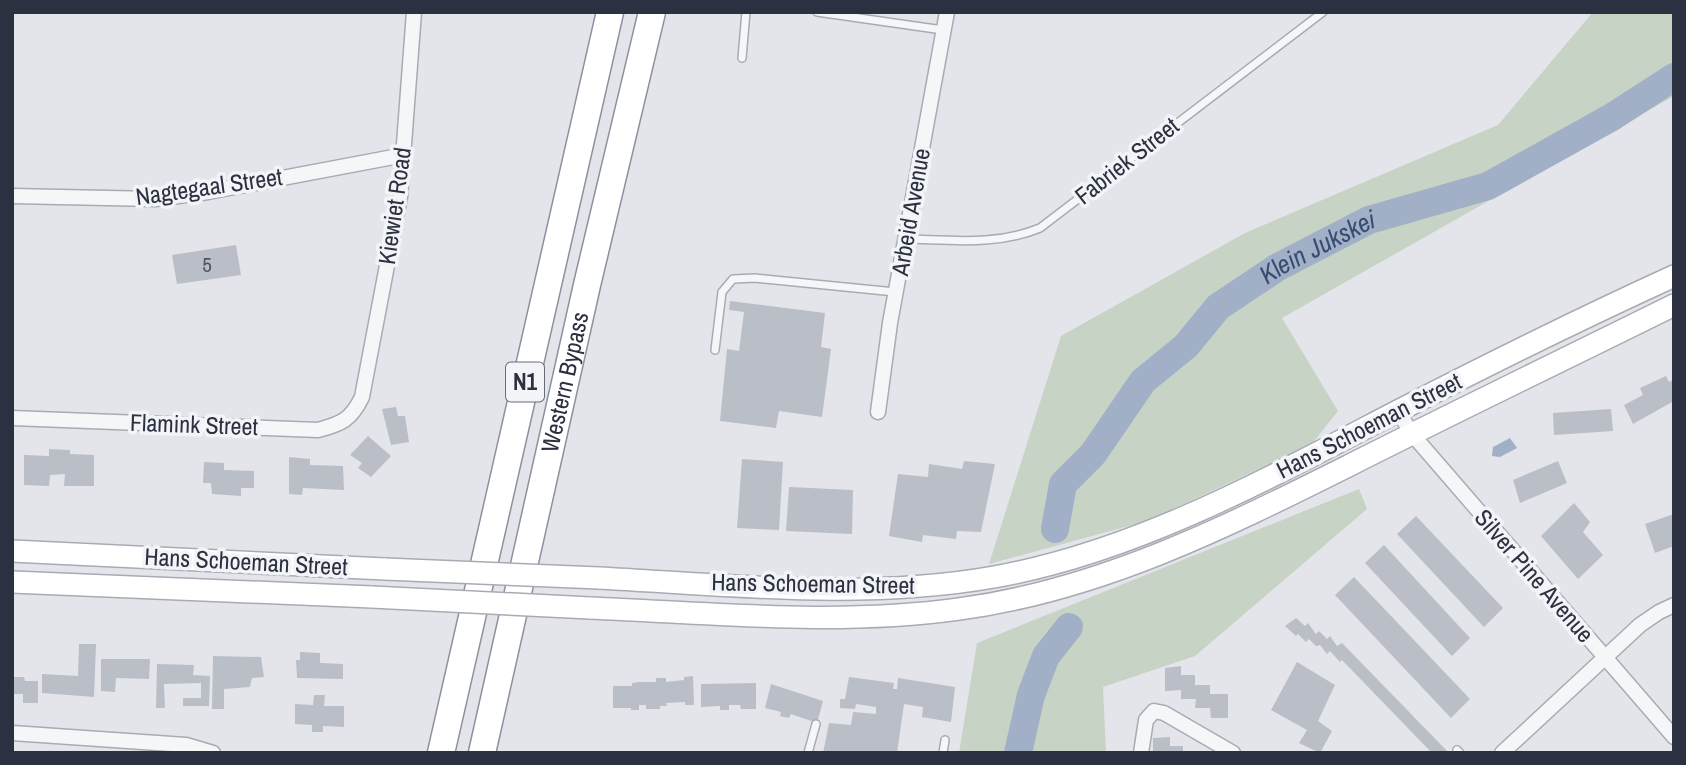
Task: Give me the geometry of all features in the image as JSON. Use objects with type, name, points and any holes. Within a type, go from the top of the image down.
[{"type":"highway","name":"Western Bypass","points":[[441,753],[610,12]]},
{"type":"highway","name":"Western Bypass","points":[[482,753],[584,299],[652,12]]},
{"type":"main road","name":"Hans Schoeman Street","points":[[12,551],[776,587],[880,589],[993,577],[1050,565],[1141,535],[1300,463],[1398,411],[1674,276]]},
{"type":"main road","name":"Hans Schoeman Street","points":[[12,582],[820,618],[919,613],[1000,602],[1094,579],[1202,538],[1674,305]]},
{"type":"street","name":"Kiewiet Road","points":[[362,397],[400,197],[414,12]]},
{"type":"street","name":"Arbeid Avenue","points":[[878,412],[896,292],[947,12]]},
{"type":"street","name":"Nagtegaal Street","points":[[12,196],[155,199],[208,192],[404,155]]},
{"type":"street","name":"Flamink Street","points":[[12,418],[317,430],[345,420],[355,412],[362,397]]},
{"type":"street","name":"Silver Pine Avenue","points":[[1398,411],[1412,434],[1674,737]]},
{"type":"street","points":[[1502,753],[1650,618],[1674,605]]},
{"type":"street","points":[[1141,753],[1146,720],[1154,711],[1164,713],[1233,753]]},
{"type":"street","points":[[12,733],[186,746],[213,753]]},
{"type":"lane","points":[[742,58],[746,12]]},
{"type":"lane","points":[[817,12],[944,30]]},
{"type":"lane","name":"Fabriek Street","points":[[906,239],[998,240],[1021,236],[1040,228],[1323,12]]},
{"type":"lane","points":[[715,350],[722,292],[733,278],[896,292]]},
{"type":"lane","points":[[808,753],[816,724]]},
{"type":"lane","points":[[943,753],[945,740]]},
{"type":"green space","points":[[1593,12],[1674,12],[1674,96],[1282,318],[1338,411],[1311,445],[1147,521],[989,564],[1061,336],[1245,233],[1498,125]]},
{"type":"green space","points":[[1359,489],[1367,509],[1195,656],[1103,687],[1106,753],[959,753],[977,643]]},
{"type":"water","points":[[1510,438],[1517,448],[1500,457],[1492,456],[1493,447]]},
{"type":"building","points":[[236,245],[241,275],[177,284],[172,255]]},
{"type":"building","points":[[730,301],[825,313],[821,347],[831,349],[822,417],[779,411],[776,428],[720,421],[727,349],[739,351],[744,312],[729,310]]},
{"type":"building","points":[[1666,376],[1669,382],[1674,379],[1674,401],[1633,424],[1624,405],[1643,395],[1640,388]]},
{"type":"building","points":[[396,407],[398,416],[405,416],[409,442],[391,445],[382,409]]},
{"type":"building","points":[[1611,409],[1613,431],[1554,435],[1553,413]]},
{"type":"building","points":[[368,436],[391,456],[371,477],[358,468],[362,463],[350,455]]},
{"type":"building","points":[[49,449],[70,450],[70,454],[94,455],[94,486],[64,486],[65,474],[50,475],[49,486],[24,485],[24,455],[49,456]]},
{"type":"building","points":[[289,457],[310,459],[310,465],[343,466],[344,490],[303,488],[302,495],[289,494]]},
{"type":"building","points":[[742,459],[783,462],[779,530],[737,528]]},
{"type":"building","points":[[964,461],[995,464],[981,532],[957,531],[956,539],[923,535],[922,542],[889,536],[898,474],[928,477],[929,464],[962,469]]},
{"type":"building","points":[[1558,461],[1567,483],[1520,503],[1513,480]]},
{"type":"building","points":[[204,462],[224,463],[224,470],[254,471],[254,488],[241,488],[241,496],[212,494],[211,483],[203,483]]},
{"type":"building","points":[[789,487],[853,490],[852,534],[786,531]]},
{"type":"building","points":[[1574,503],[1590,522],[1583,532],[1603,555],[1578,579],[1541,536]]},
{"type":"building","points":[[1674,514],[1674,546],[1655,553],[1645,524]]},
{"type":"building","points":[[1416,516],[1503,608],[1484,627],[1397,534]]},
{"type":"building","points":[[1384,545],[1470,638],[1452,656],[1365,563]]},
{"type":"building","points":[[1354,577],[1470,699],[1451,718],[1335,595]]},
{"type":"building","points":[[1296,618],[1305,626],[1308,623],[1316,634],[1319,631],[1327,639],[1330,636],[1337,646],[1342,643],[1449,753],[1432,753],[1342,660],[1340,662],[1330,651],[1327,654],[1320,645],[1316,646],[1309,639],[1306,642],[1285,626]]},
{"type":"building","points":[[79,644],[96,644],[94,697],[42,693],[42,674],[78,676]]},
{"type":"building","points":[[300,652],[320,653],[320,663],[343,664],[343,679],[297,678],[296,660],[300,660]]},
{"type":"building","points":[[213,656],[261,657],[264,677],[252,678],[250,687],[224,689],[224,709],[212,709]]},
{"type":"building","points":[[101,659],[150,659],[149,679],[116,678],[115,692],[101,691]]},
{"type":"building","points":[[1297,662],[1335,685],[1318,721],[1332,731],[1320,753],[1299,743],[1307,730],[1271,710]]},
{"type":"building","points":[[157,664],[194,665],[193,675],[210,676],[209,706],[183,706],[183,698],[201,698],[201,683],[164,684],[165,708],[156,708]]},
{"type":"building","points":[[1181,666],[1181,675],[1195,675],[1195,685],[1210,685],[1210,694],[1228,694],[1228,718],[1211,718],[1210,708],[1195,708],[1196,699],[1181,699],[1181,690],[1165,691],[1165,668]]},
{"type":"building","points":[[693,676],[694,705],[685,705],[685,702],[666,703],[667,706],[660,706],[660,709],[646,709],[646,705],[639,705],[639,710],[613,708],[613,686],[656,682],[656,678],[666,678],[666,682],[684,680],[684,677]]},
{"type":"building","points":[[12,677],[38,681],[38,703],[23,703],[23,694],[12,694]]},
{"type":"building","points":[[849,677],[894,683],[893,689],[897,689],[898,678],[955,687],[951,722],[922,717],[923,707],[904,704],[897,753],[823,753],[829,723],[851,725],[853,712],[876,714],[876,707],[856,704],[855,709],[840,708],[840,699],[845,699]]},
{"type":"building","points":[[756,683],[756,709],[741,709],[740,705],[729,705],[729,710],[720,710],[720,706],[701,707],[701,684]]},
{"type":"building","points":[[771,684],[823,701],[817,723],[791,714],[789,718],[780,716],[781,712],[765,708]]},
{"type":"building","points":[[314,695],[325,695],[324,706],[344,706],[344,727],[323,726],[323,732],[312,732],[312,725],[295,724],[295,704],[313,705]]},
{"type":"building","points":[[1170,737],[1170,746],[1183,746],[1183,753],[1153,753],[1153,738]]},
{"type":"waterway","name":"Klein Jukskei","points":[[1055,529],[1063,484],[1093,454],[1143,381],[1186,346],[1218,307],[1278,267],[1369,220],[1488,186],[1612,117],[1674,77]]},
{"type":"waterway","name":"Klein Jukskei","points":[[1018,753],[1031,695],[1046,656],[1069,627]]}]
